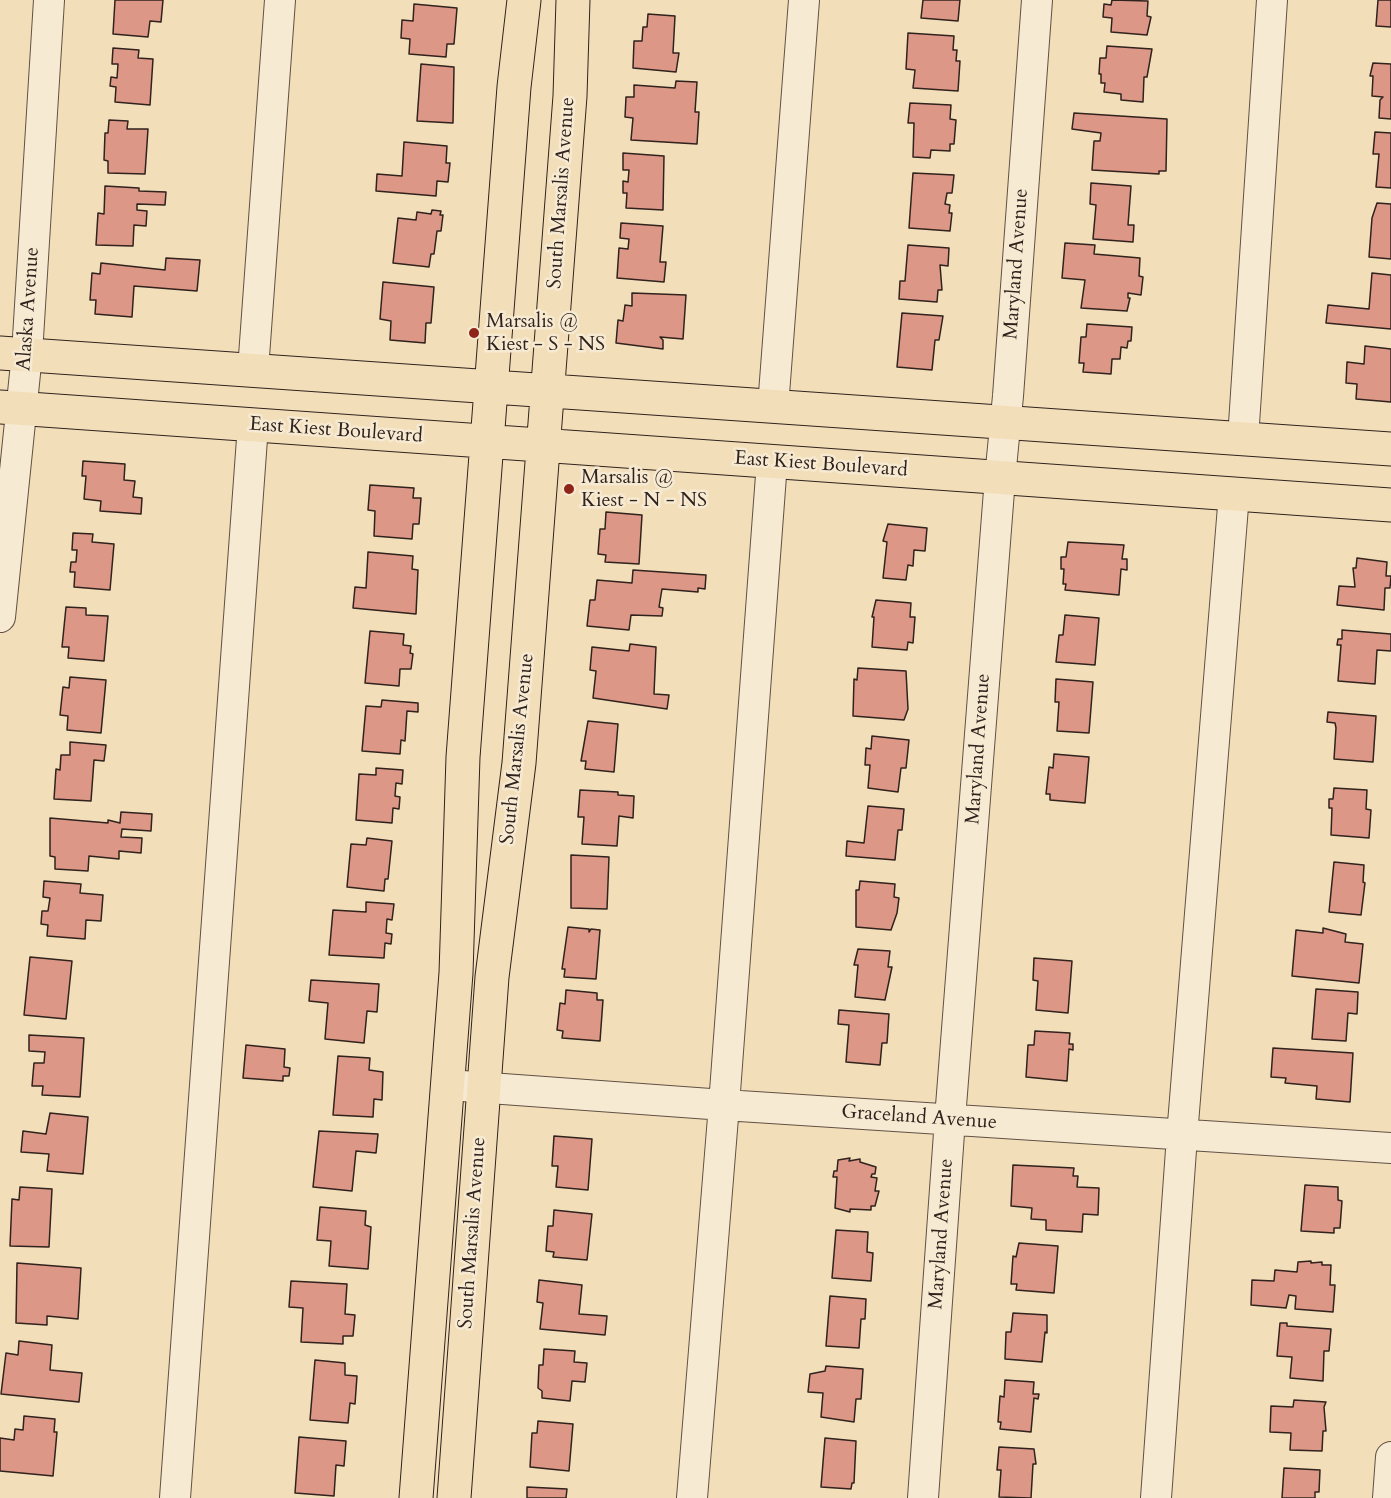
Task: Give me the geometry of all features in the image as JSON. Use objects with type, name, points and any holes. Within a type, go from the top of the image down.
[{"type":"main road","name":"South Marsalis Avenue","points":[[416,1498],[456,974],[463,757],[514,87],[524,0]]},
{"type":"main road","name":"South Marsalis Avenue","points":[[454,1498],[492,977],[519,763],[570,96],[573,0]]},
{"type":"main road","points":[[14,353],[1391,449]]},
{"type":"main road","name":"East Kiest Boulevard","points":[[10,408],[1391,505]]},
{"type":"street","name":"Alaska Avenue","points":[[0,617],[14,353],[49,0]]},
{"type":"street","points":[[253,370],[280,0]]},
{"type":"street","points":[[773,407],[804,0]]},
{"type":"street","name":"Maryland Avenue","points":[[923,1498],[950,1119],[1006,422],[1036,0]]},
{"type":"street","points":[[1243,439],[1272,0]]},
{"type":"street","points":[[175,1498],[253,425]]},
{"type":"street","points":[[692,1498],[772,462]]},
{"type":"street","points":[[1156,1498],[1182,1136],[1234,494]]},
{"type":"street","name":"Graceland Avenue","points":[[448,1085],[1182,1136],[1391,1148]]},
{"type":"street","points":[[1388,1498],[1391,1457]]},
{"type":"building","points":[[115,0],[163,0],[161,22],[150,21],[148,37],[113,34]]},
{"type":"building","points":[[923,0],[960,0],[958,21],[921,18]]},
{"type":"building","points":[[1112,0],[1148,1],[1147,16],[1151,17],[1147,35],[1111,32],[1112,18],[1103,17],[1104,4],[1111,5]]},
{"type":"building","points":[[1378,0],[1391,0],[1391,27],[1376,26]]},
{"type":"building","points":[[414,4],[457,8],[454,44],[447,44],[446,57],[409,54],[410,39],[401,38],[402,20],[413,21]]},
{"type":"building","points":[[648,14],[675,16],[673,53],[679,53],[676,72],[633,68],[634,41],[642,41],[643,27],[647,27]]},
{"type":"building","points":[[908,33],[954,36],[953,50],[957,50],[956,61],[960,61],[958,91],[913,88],[915,70],[906,69]]},
{"type":"building","points":[[1107,46],[1152,49],[1147,77],[1144,77],[1143,102],[1121,100],[1121,94],[1104,92],[1105,83],[1101,83],[1101,74],[1099,74],[1100,58],[1106,58]]},
{"type":"building","points":[[113,48],[139,50],[138,58],[153,59],[150,105],[115,102],[116,87],[110,86],[111,77],[117,78],[118,64],[112,64]]},
{"type":"building","points":[[1373,63],[1391,64],[1391,119],[1379,118],[1380,100],[1383,97],[1372,96],[1373,76],[1370,76]]},
{"type":"building","points":[[421,64],[454,67],[453,123],[417,121]]},
{"type":"building","points":[[676,81],[697,82],[695,112],[699,112],[697,144],[631,140],[633,118],[625,117],[626,97],[634,97],[634,85],[675,88]]},
{"type":"building","points":[[910,103],[951,105],[950,119],[956,120],[954,144],[950,144],[950,151],[931,150],[930,158],[913,157],[914,123],[908,123]]},
{"type":"building","points":[[1074,113],[1167,119],[1166,171],[1159,171],[1159,174],[1092,170],[1094,141],[1100,141],[1101,133],[1072,129]]},
{"type":"building","points":[[109,120],[128,121],[127,129],[148,129],[145,174],[108,173],[108,161],[104,160],[105,133],[108,133]]},
{"type":"building","points":[[1375,132],[1391,133],[1391,188],[1376,187],[1379,154],[1373,154]]},
{"type":"building","points":[[404,142],[447,146],[446,163],[450,163],[448,182],[437,181],[436,196],[376,191],[377,174],[402,176]]},
{"type":"building","points":[[623,153],[664,156],[663,210],[626,208],[627,193],[623,193],[623,181],[628,182],[629,170],[623,170]]},
{"type":"building","points":[[913,173],[954,175],[952,193],[947,193],[945,204],[950,205],[949,213],[952,213],[950,231],[909,228]]},
{"type":"building","points":[[1091,183],[1131,186],[1128,225],[1134,225],[1133,242],[1093,239],[1096,205],[1090,204]]},
{"type":"building","points":[[105,186],[166,192],[165,205],[137,204],[137,210],[147,211],[146,226],[134,225],[133,246],[96,245],[98,213],[104,214]]},
{"type":"building","points":[[1377,203],[1391,204],[1391,259],[1369,257],[1372,218]]},
{"type":"building","points":[[432,210],[441,211],[440,215],[443,215],[441,231],[437,231],[434,254],[431,254],[429,267],[393,263],[398,218],[416,220],[417,212],[431,214]]},
{"type":"building","points":[[621,223],[663,226],[660,262],[666,262],[664,282],[617,278],[619,248],[628,249],[629,239],[620,238]]},
{"type":"building","points":[[1065,243],[1095,245],[1094,254],[1140,258],[1139,276],[1143,277],[1141,295],[1128,293],[1128,298],[1130,298],[1127,311],[1081,308],[1085,280],[1062,278]]},
{"type":"building","points":[[908,245],[949,248],[948,266],[940,265],[942,290],[938,290],[937,302],[899,299],[900,281],[905,281]]},
{"type":"building","points":[[166,258],[200,260],[197,291],[134,286],[132,317],[95,314],[96,300],[90,300],[92,273],[100,274],[101,263],[165,270]]},
{"type":"building","points":[[1372,273],[1391,275],[1391,329],[1326,323],[1328,305],[1369,309]]},
{"type":"building","points":[[383,282],[434,287],[431,323],[426,323],[425,343],[390,340],[391,321],[380,319]]},
{"type":"building","points":[[632,293],[686,295],[683,339],[660,337],[663,340],[663,349],[616,343],[618,320],[623,321],[625,305],[632,306]]},
{"type":"building","points":[[902,313],[943,316],[939,340],[935,340],[932,370],[897,367]]},
{"type":"building","points":[[1087,324],[1132,327],[1131,341],[1128,341],[1127,348],[1121,347],[1120,359],[1112,359],[1111,374],[1083,372],[1084,363],[1079,363],[1081,337],[1086,337]]},
{"type":"building","points":[[1365,346],[1391,349],[1391,402],[1356,399],[1357,384],[1346,383],[1347,362],[1364,364]]},
{"type":"building","points":[[83,461],[125,464],[124,480],[135,481],[133,497],[142,498],[141,514],[100,511],[101,501],[84,499],[86,476],[82,476]]},
{"type":"building","points":[[370,485],[414,488],[413,498],[421,498],[419,524],[413,524],[412,539],[374,536],[375,511],[368,510]]},
{"type":"building","points":[[606,512],[642,515],[639,564],[605,562],[606,555],[598,554],[600,529],[605,529]]},
{"type":"building","points":[[888,524],[927,528],[925,551],[914,550],[913,566],[908,565],[906,580],[883,578],[887,542],[883,541]]},
{"type":"building","points":[[73,533],[93,534],[92,542],[114,544],[110,590],[74,587],[75,572],[70,572],[71,562],[76,562],[77,550],[72,550]]},
{"type":"building","points":[[1068,542],[1124,545],[1122,559],[1127,559],[1127,570],[1121,569],[1119,595],[1065,590],[1061,557],[1066,557]]},
{"type":"building","points":[[368,552],[413,556],[412,569],[418,570],[416,614],[353,608],[355,587],[366,588]]},
{"type":"building","points":[[1357,558],[1387,562],[1386,576],[1391,576],[1390,588],[1385,588],[1384,610],[1337,605],[1339,586],[1355,587],[1353,568],[1356,568]]},
{"type":"building","points":[[633,570],[706,575],[705,589],[698,588],[698,592],[662,589],[659,607],[663,608],[662,616],[631,615],[629,630],[587,626],[590,600],[595,600],[597,580],[632,583]]},
{"type":"building","points":[[876,600],[911,603],[910,617],[915,617],[913,643],[908,642],[907,650],[872,647],[874,617],[872,617]]},
{"type":"building","points":[[66,607],[86,608],[86,615],[108,616],[104,661],[68,658],[69,647],[62,647]]},
{"type":"building","points":[[1065,615],[1099,618],[1095,665],[1056,662],[1059,635],[1063,635]]},
{"type":"building","points":[[1342,630],[1391,634],[1391,651],[1377,650],[1375,684],[1338,681],[1341,645],[1337,645],[1338,639],[1342,639]]},
{"type":"building","points":[[370,631],[404,634],[403,645],[411,646],[410,653],[413,654],[411,669],[400,669],[399,686],[365,683]]},
{"type":"building","points":[[630,644],[656,647],[654,694],[669,695],[667,709],[593,698],[596,671],[590,670],[592,647],[629,651]]},
{"type":"building","points":[[858,668],[906,671],[908,709],[904,720],[853,716],[854,679],[857,680]]},
{"type":"building","points":[[70,677],[106,680],[101,733],[67,730],[68,716],[60,715],[63,687],[69,688]]},
{"type":"building","points":[[1056,679],[1093,682],[1089,733],[1057,731],[1059,702],[1055,702]]},
{"type":"building","points":[[382,700],[418,703],[418,712],[407,711],[405,741],[401,740],[400,754],[362,751],[366,706],[381,707]]},
{"type":"building","points":[[1328,712],[1376,716],[1373,762],[1334,759],[1336,728],[1335,723],[1327,722]]},
{"type":"building","points":[[588,721],[618,724],[614,772],[585,769],[586,761],[581,761]]},
{"type":"building","points":[[872,736],[909,740],[906,768],[901,768],[898,792],[868,788],[870,765],[865,765],[866,748],[871,749]]},
{"type":"building","points":[[70,742],[106,745],[104,761],[94,760],[91,801],[54,799],[56,769],[60,770],[61,755],[70,755]]},
{"type":"building","points":[[1054,754],[1089,757],[1085,803],[1050,800],[1050,794],[1046,794],[1049,767],[1053,768]]},
{"type":"building","points":[[376,768],[403,770],[402,784],[396,783],[395,796],[400,797],[399,809],[393,808],[392,823],[356,820],[359,774],[376,775]]},
{"type":"building","points":[[1334,788],[1367,790],[1366,809],[1371,810],[1369,838],[1331,835],[1332,808],[1329,808],[1329,799],[1333,799]]},
{"type":"building","points":[[580,790],[618,792],[618,795],[634,796],[633,818],[619,816],[617,846],[582,844],[584,817],[578,817]]},
{"type":"building","points":[[868,806],[904,809],[902,830],[898,830],[895,860],[846,856],[847,841],[864,843]]},
{"type":"building","points":[[121,812],[152,814],[151,831],[122,829],[121,837],[142,838],[141,853],[119,851],[119,859],[89,856],[88,871],[55,869],[55,857],[50,856],[50,818],[108,823],[108,820],[120,823]]},
{"type":"building","points":[[367,838],[392,841],[388,879],[385,879],[384,891],[347,887],[351,844],[366,845]]},
{"type":"building","points":[[571,855],[609,857],[607,909],[571,908]]},
{"type":"building","points":[[1334,862],[1364,865],[1363,882],[1365,883],[1361,915],[1329,912]]},
{"type":"building","points":[[44,881],[81,884],[80,893],[103,895],[101,921],[86,920],[85,939],[47,936],[48,925],[41,924],[42,911],[48,911],[50,898],[43,897]]},
{"type":"building","points":[[860,881],[895,884],[894,897],[899,898],[891,930],[856,927],[856,890],[859,890]]},
{"type":"building","points":[[366,902],[394,904],[392,920],[387,919],[386,933],[392,934],[391,944],[385,943],[384,958],[329,955],[333,910],[366,912]]},
{"type":"building","points":[[568,927],[589,929],[589,932],[591,929],[600,930],[596,979],[564,977],[565,969],[562,969]]},
{"type":"building","points":[[1323,928],[1346,934],[1345,942],[1363,944],[1359,983],[1292,976],[1296,930],[1323,933]]},
{"type":"building","points":[[858,949],[890,951],[888,967],[892,967],[885,1000],[855,997],[858,965],[854,965]]},
{"type":"building","points":[[30,957],[72,961],[66,1019],[24,1015]]},
{"type":"building","points":[[1034,958],[1072,961],[1068,1013],[1036,1010],[1038,981],[1033,980]]},
{"type":"building","points":[[311,980],[379,984],[377,1012],[367,1011],[364,1043],[325,1039],[328,1003],[309,1001]]},
{"type":"building","points":[[1316,989],[1358,992],[1357,1014],[1348,1013],[1346,1041],[1312,1039]]},
{"type":"building","points":[[566,990],[597,993],[597,1000],[603,1000],[600,1041],[562,1038],[563,1031],[557,1030],[560,1003],[565,1004]]},
{"type":"building","points":[[839,1010],[889,1014],[887,1043],[882,1043],[880,1065],[846,1062],[849,1025],[838,1024]]},
{"type":"building","points":[[1035,1031],[1070,1033],[1069,1044],[1073,1044],[1073,1050],[1069,1049],[1067,1081],[1026,1077],[1028,1045],[1034,1045]]},
{"type":"building","points":[[29,1035],[84,1038],[80,1097],[42,1095],[43,1086],[32,1086],[34,1063],[44,1063],[45,1052],[29,1051]]},
{"type":"building","points":[[246,1045],[285,1049],[284,1067],[290,1068],[289,1076],[283,1076],[283,1081],[243,1078]]},
{"type":"building","points":[[1273,1048],[1353,1053],[1350,1102],[1316,1099],[1317,1086],[1285,1083],[1286,1078],[1271,1077]]},
{"type":"building","points":[[338,1056],[370,1058],[369,1070],[383,1072],[382,1100],[374,1099],[373,1117],[333,1115]]},
{"type":"building","points":[[50,1113],[88,1117],[83,1174],[47,1171],[49,1154],[21,1152],[23,1131],[46,1134]]},
{"type":"building","points":[[319,1131],[378,1134],[376,1153],[356,1151],[352,1191],[313,1187]]},
{"type":"building","points":[[554,1136],[592,1139],[588,1190],[556,1187],[558,1166],[552,1166]]},
{"type":"building","points":[[850,1158],[849,1161],[860,1159],[860,1162],[876,1167],[875,1174],[871,1177],[877,1178],[875,1191],[879,1191],[875,1206],[871,1206],[871,1210],[850,1209],[850,1212],[835,1208],[837,1177],[833,1177],[834,1171],[837,1171],[838,1160]]},
{"type":"building","points":[[1013,1165],[1074,1168],[1073,1176],[1078,1176],[1077,1187],[1099,1188],[1098,1215],[1083,1214],[1082,1232],[1046,1230],[1046,1220],[1031,1219],[1032,1208],[1011,1206]]},
{"type":"building","points":[[1305,1185],[1338,1187],[1338,1200],[1342,1201],[1340,1228],[1334,1228],[1334,1233],[1301,1231]]},
{"type":"building","points":[[20,1187],[52,1189],[49,1247],[10,1246],[12,1199],[19,1200]]},
{"type":"building","points":[[320,1207],[366,1211],[365,1225],[371,1227],[368,1269],[329,1266],[331,1241],[317,1240]]},
{"type":"building","points":[[554,1210],[592,1214],[587,1260],[553,1257],[554,1252],[546,1251],[548,1226],[553,1226]]},
{"type":"building","points":[[836,1230],[868,1232],[867,1252],[873,1253],[871,1281],[832,1278]]},
{"type":"building","points":[[1019,1243],[1058,1246],[1054,1293],[1016,1290],[1017,1284],[1011,1284],[1013,1256],[1016,1257]]},
{"type":"building","points":[[1311,1261],[1311,1263],[1322,1262],[1322,1265],[1331,1265],[1330,1285],[1335,1285],[1333,1312],[1295,1309],[1296,1296],[1289,1295],[1286,1308],[1251,1305],[1252,1280],[1274,1281],[1275,1270],[1297,1272],[1298,1262]]},
{"type":"building","points":[[17,1263],[81,1268],[78,1319],[47,1316],[47,1325],[16,1323]]},
{"type":"building","points":[[539,1280],[582,1285],[579,1314],[607,1316],[605,1335],[540,1329],[543,1303],[537,1302]]},
{"type":"building","points":[[291,1281],[347,1284],[345,1314],[355,1315],[353,1336],[343,1336],[343,1344],[301,1342],[303,1308],[289,1307]]},
{"type":"building","points":[[830,1296],[866,1299],[865,1319],[861,1319],[859,1348],[826,1346]]},
{"type":"building","points":[[1013,1313],[1047,1315],[1047,1333],[1045,1332],[1042,1362],[1005,1359],[1006,1332],[1011,1332]]},
{"type":"building","points":[[1280,1323],[1287,1323],[1287,1326],[1331,1329],[1329,1351],[1324,1351],[1323,1381],[1290,1378],[1292,1357],[1277,1356]]},
{"type":"building","points":[[19,1341],[52,1345],[50,1370],[82,1373],[79,1402],[1,1394],[6,1353],[18,1355]]},
{"type":"building","points":[[544,1349],[575,1351],[574,1362],[587,1363],[585,1382],[572,1381],[570,1401],[542,1398],[542,1391],[538,1388],[539,1365],[543,1365]]},
{"type":"building","points":[[315,1360],[345,1363],[345,1375],[357,1376],[355,1404],[350,1403],[348,1423],[310,1420]]},
{"type":"building","points":[[826,1366],[863,1369],[861,1399],[856,1399],[854,1422],[821,1417],[823,1393],[808,1392],[810,1374],[825,1371]]},
{"type":"building","points":[[1005,1380],[1034,1382],[1033,1394],[1039,1394],[1038,1399],[1034,1398],[1031,1432],[1000,1429],[1001,1422],[998,1422],[1000,1396],[1004,1397]]},
{"type":"building","points":[[1294,1400],[1326,1402],[1324,1407],[1326,1431],[1323,1431],[1322,1451],[1290,1450],[1291,1433],[1270,1432],[1271,1406],[1293,1407]]},
{"type":"building","points":[[24,1416],[55,1419],[54,1432],[57,1432],[53,1476],[0,1471],[0,1438],[14,1440],[15,1429],[23,1430]]},
{"type":"building","points":[[538,1421],[573,1424],[569,1471],[530,1467],[532,1433],[537,1433]]},
{"type":"building","points":[[299,1437],[346,1441],[344,1466],[336,1465],[334,1496],[295,1493]]},
{"type":"building","points":[[825,1438],[856,1441],[854,1483],[851,1489],[821,1487]]},
{"type":"building","points":[[999,1447],[1034,1449],[1036,1464],[1033,1464],[1031,1498],[999,1497],[1001,1470],[997,1470]]},
{"type":"building","points":[[1284,1468],[1320,1470],[1319,1492],[1315,1492],[1315,1498],[1282,1498]]},
{"type":"building","points":[[527,1487],[567,1489],[566,1498],[527,1498]]},
{"type":"place","name":"Marsalis @ Kiest - S - NS","points":[[474,333]]},
{"type":"place","name":"Marsalis @ Kiest - N - NS","points":[[569,489]]}]
